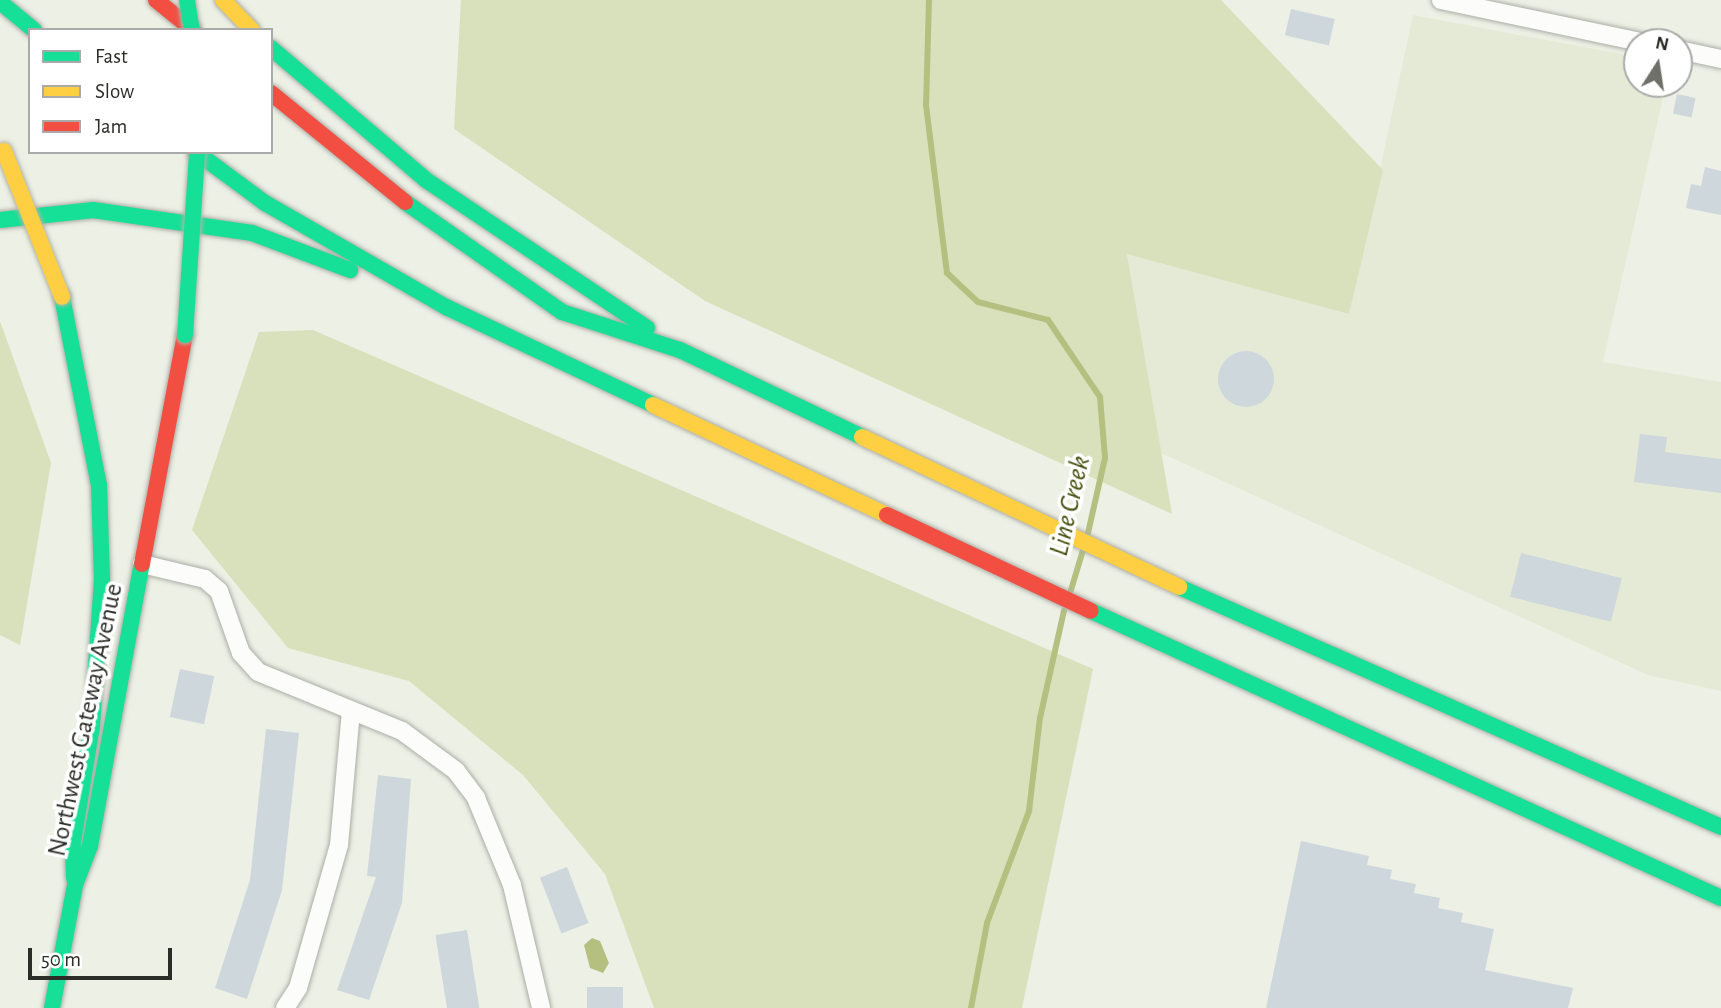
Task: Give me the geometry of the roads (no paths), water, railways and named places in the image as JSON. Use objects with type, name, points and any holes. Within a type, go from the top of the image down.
[{"type":"main road","points":[[156,0],[190,28]]},
{"type":"main road","points":[[187,0],[192,28]]},
{"type":"main road","points":[[223,0],[250,28]]},
{"type":"main road","points":[[0,2],[32,28]]},
{"type":"main road","points":[[273,50],[426,180],[680,351]]},
{"type":"main road","points":[[273,95],[425,219],[562,312],[680,351],[1168,582],[1721,827]]},
{"type":"main road","name":"Northwest Gateway Avenue","points":[[2,148],[62,297],[99,485],[102,579],[92,726],[73,842],[75,886]]},
{"type":"main road","name":"Northwest Gateway Avenue","points":[[52,1008],[75,886],[90,846],[185,335],[197,154]]},
{"type":"main road","points":[[200,154],[265,203],[446,307],[979,560],[1721,898]]},
{"type":"main road","points":[[0,220],[93,210],[252,233],[446,307]]},
{"type":"street","points":[[1441,0],[1623,38]]},
{"type":"street","points":[[1693,53],[1721,59]]},
{"type":"street","points":[[142,564],[205,579],[219,591],[241,653],[258,672],[430,747],[476,798],[512,885],[541,1008]]},
{"type":"street","points":[[285,1008],[298,988],[339,845],[351,711]]},
{"type":"waterway","name":"Line Creek","points":[[929,0],[926,105],[947,273],[978,302],[1048,320],[1100,397],[1105,458],[1088,533]]},
{"type":"waterway","name":"Line Creek","points":[[1071,590],[1083,550]]},
{"type":"waterway","name":"Line Creek","points":[[971,1008],[987,923],[1029,811],[1040,718],[1064,611]]}]
